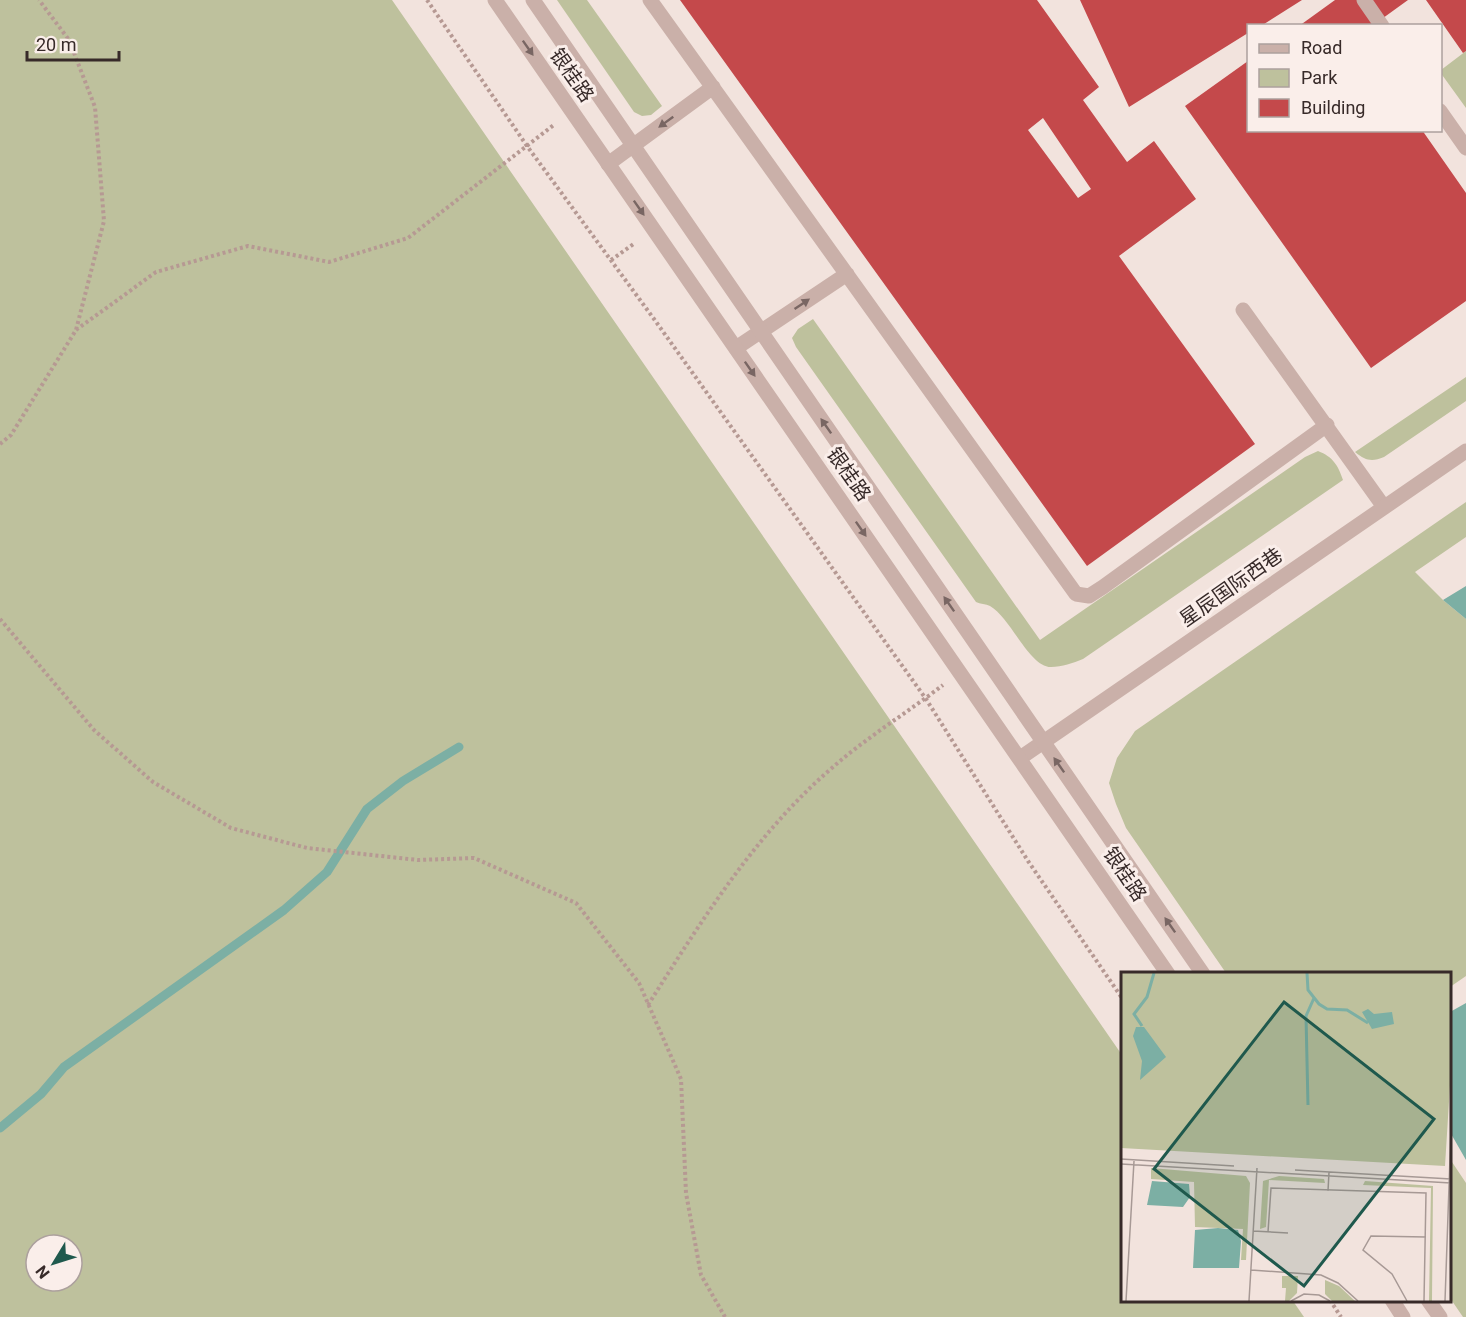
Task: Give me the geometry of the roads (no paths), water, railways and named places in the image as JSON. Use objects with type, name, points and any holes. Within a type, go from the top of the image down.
[{"type":"street","name":"银桂路","points":[[495,0],[1167,972]]},
{"type":"street","name":"银桂路","points":[[533,0],[1202,972]]},
{"type":"street","points":[[650,0],[1076,594],[1089,596],[1103,587],[1328,425]]},
{"type":"street","points":[[1364,0],[1381,24]]},
{"type":"street","points":[[608,164],[713,87]]},
{"type":"street","points":[[1442,114],[1466,148]]},
{"type":"street","points":[[736,348],[847,274]]},
{"type":"street","points":[[1243,310],[1328,425],[1384,507]]},
{"type":"street","name":"星辰国际西巷","points":[[1020,758],[1466,451]]},
{"type":"street","points":[[1393,1302],[1403,1317]]},
{"type":"street","points":[[1429,1302],[1440,1317]]},
{"type":"water","points":[[1466,586],[1466,619],[1443,600]]},
{"type":"water","points":[[1466,1003],[1466,1160],[1451,1134],[1451,1011]]},
{"type":"waterway","points":[[0,1128],[41,1094],[64,1067],[284,910],[327,872],[367,809],[403,781],[459,747]]}]
